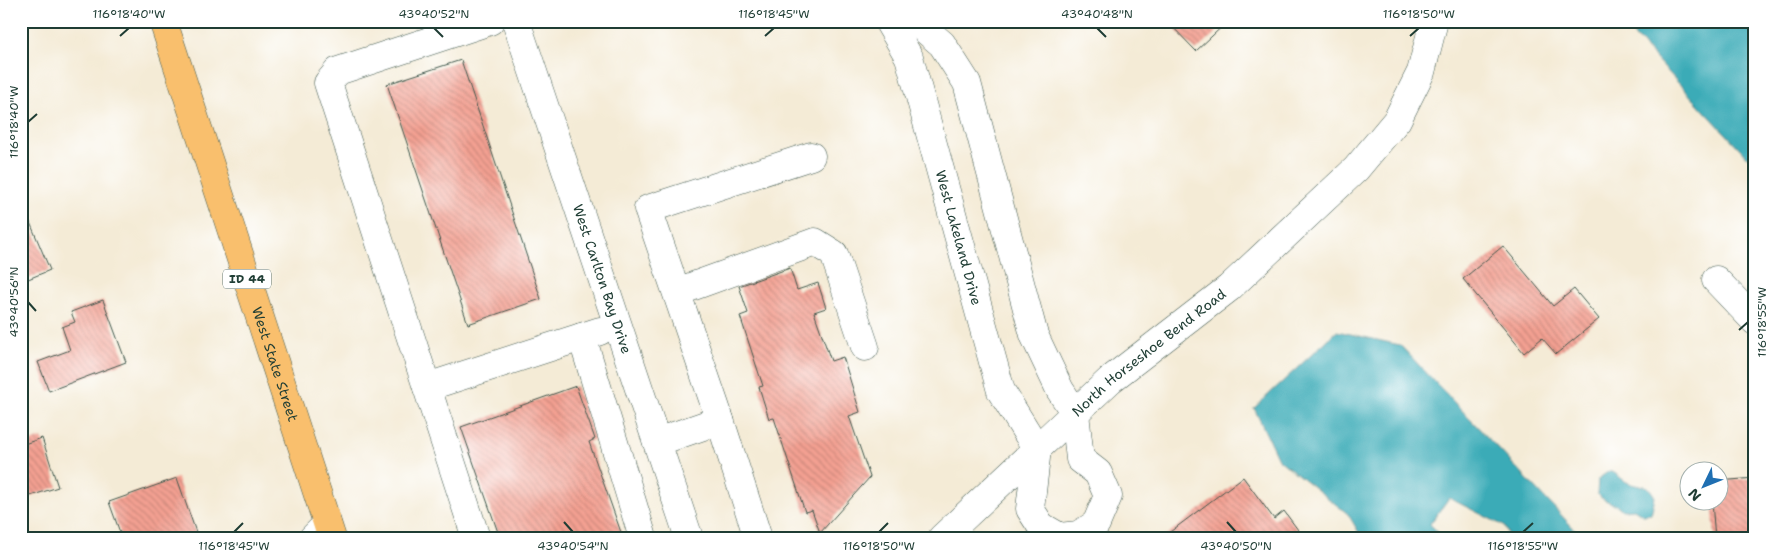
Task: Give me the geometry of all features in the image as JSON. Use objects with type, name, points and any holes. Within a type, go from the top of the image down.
[{"type":"main road","name":"West State Street","points":[[163,21],[324,533]]},
{"type":"street","points":[[476,538],[328,83],[338,71],[490,21]]},
{"type":"street","name":"West Carlton Bay Drive","points":[[516,21],[689,538]]},
{"type":"street","name":"West Lakeland Drive","points":[[888,21],[909,57],[1001,391],[1037,450]]},
{"type":"street","points":[[916,21],[942,44],[967,83],[1034,336],[1060,390],[1075,413],[1080,460],[1098,473],[1108,496],[1096,524],[1078,536],[1060,537],[1041,526],[1030,509],[1037,450]]},
{"type":"street","name":"North Horseshoe Bend Road","points":[[942,538],[1110,380],[1229,288],[1356,169],[1397,120],[1421,72],[1434,21]]},
{"type":"street","points":[[758,538],[648,208],[811,156]]},
{"type":"street","points":[[677,292],[815,242],[834,254],[865,346]]},
{"type":"street","points":[[1716,280],[1755,321]]},
{"type":"street","points":[[427,387],[618,325]]},
{"type":"street","points":[[582,337],[643,538]]},
{"type":"street","points":[[657,442],[720,420]]},
{"type":"water","points":[[1634,21],[1755,21],[1755,165],[1627,28]]},
{"type":"water","points":[[1337,331],[1400,345],[1583,538],[1510,538],[1504,526],[1449,498],[1430,524],[1443,538],[1362,538],[1348,514],[1278,459],[1254,408]]},
{"type":"water","points":[[1609,471],[1629,483],[1649,488],[1655,497],[1651,514],[1643,515],[1634,509],[1622,510],[1597,494],[1598,479]]},
{"type":"building","points":[[1167,21],[1228,21],[1196,51]]},
{"type":"building","points":[[461,60],[541,299],[468,324],[387,84]]},
{"type":"building","points":[[21,201],[50,270],[21,282]]},
{"type":"building","points":[[1503,246],[1553,306],[1574,289],[1599,319],[1556,354],[1542,338],[1524,353],[1463,279]]},
{"type":"building","points":[[790,268],[797,290],[818,283],[826,308],[814,312],[831,361],[843,357],[860,412],[849,416],[870,477],[820,533],[812,510],[805,512],[774,418],[769,419],[759,387],[763,386],[740,316],[748,313],[739,286]]},
{"type":"building","points":[[103,300],[126,362],[49,391],[38,362],[70,350],[62,327],[75,322],[71,312]]},
{"type":"building","points":[[576,386],[595,439],[589,442],[623,538],[500,538],[461,427]]},
{"type":"building","points":[[42,438],[58,487],[21,499],[21,445]]},
{"type":"building","points":[[1243,477],[1274,519],[1284,511],[1304,538],[1162,538]]},
{"type":"building","points":[[177,478],[198,538],[122,538],[109,502]]},
{"type":"building","points":[[1755,478],[1755,538],[1715,538],[1713,512],[1728,512],[1728,480]]}]
